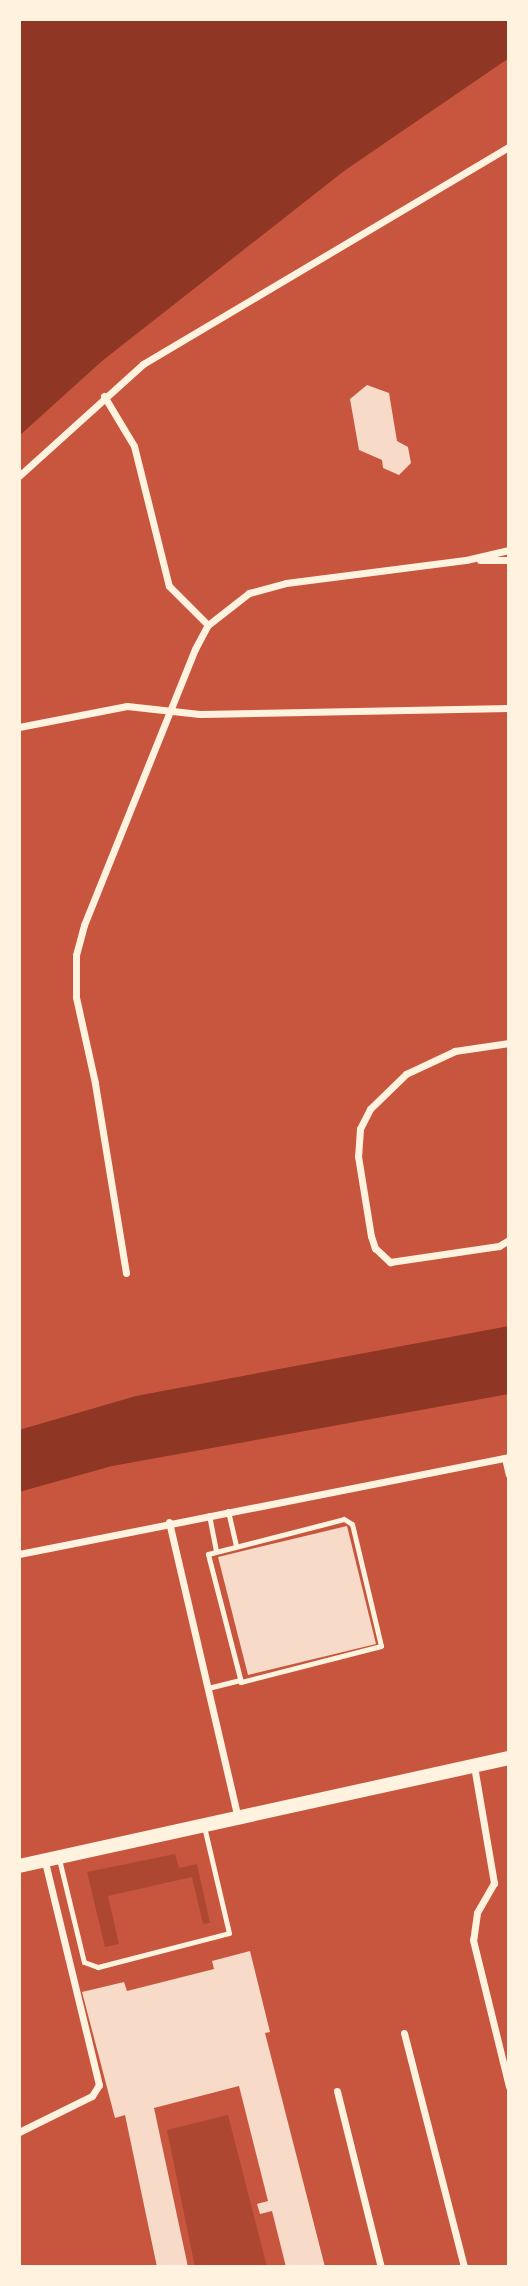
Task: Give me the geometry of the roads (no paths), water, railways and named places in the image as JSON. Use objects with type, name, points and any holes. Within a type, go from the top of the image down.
[{"type":"main road","points":[[19,1867],[509,1758]]},
{"type":"street","points":[[19,477],[104,396],[143,364],[256,294],[509,147]]},
{"type":"street","points":[[104,396],[134,446],[169,586],[208,625]]},
{"type":"street","points":[[125,1273],[95,1083],[76,996],[76,955],[84,925],[208,625],[249,593],[286,583],[466,560],[509,550]]},
{"type":"street","points":[[466,560],[509,560]]},
{"type":"street","points":[[19,727],[118,706],[170,712],[509,708]]},
{"type":"street","points":[[509,1043],[454,1051],[406,1074],[370,1109],[360,1129],[358,1156],[371,1236],[382,1258],[390,1262],[499,1246],[509,1240]]},
{"type":"street","points":[[19,1554],[208,1514],[507,1457],[509,1475]]},
{"type":"street","points":[[169,1522],[238,1818]]},
{"type":"street","points":[[474,1766],[494,1883],[477,1913],[473,1940],[509,2087]]},
{"type":"street","points":[[19,2132],[92,2096],[99,2085],[51,1859]]},
{"type":"street","points":[[404,2033],[464,2267]]},
{"type":"street","points":[[337,2091],[381,2267]]},
{"type":"lane","points":[[228,1511],[236,1545]]},
{"type":"lane","points":[[208,1514],[216,1550]]},
{"type":"lane","points":[[208,1688],[239,1680],[246,1682],[374,1650],[382,1643],[349,1519],[216,1550],[208,1555],[239,1680]]},
{"type":"lane","points":[[51,1859],[84,1962],[98,1967],[229,1933],[204,1826]]}]
